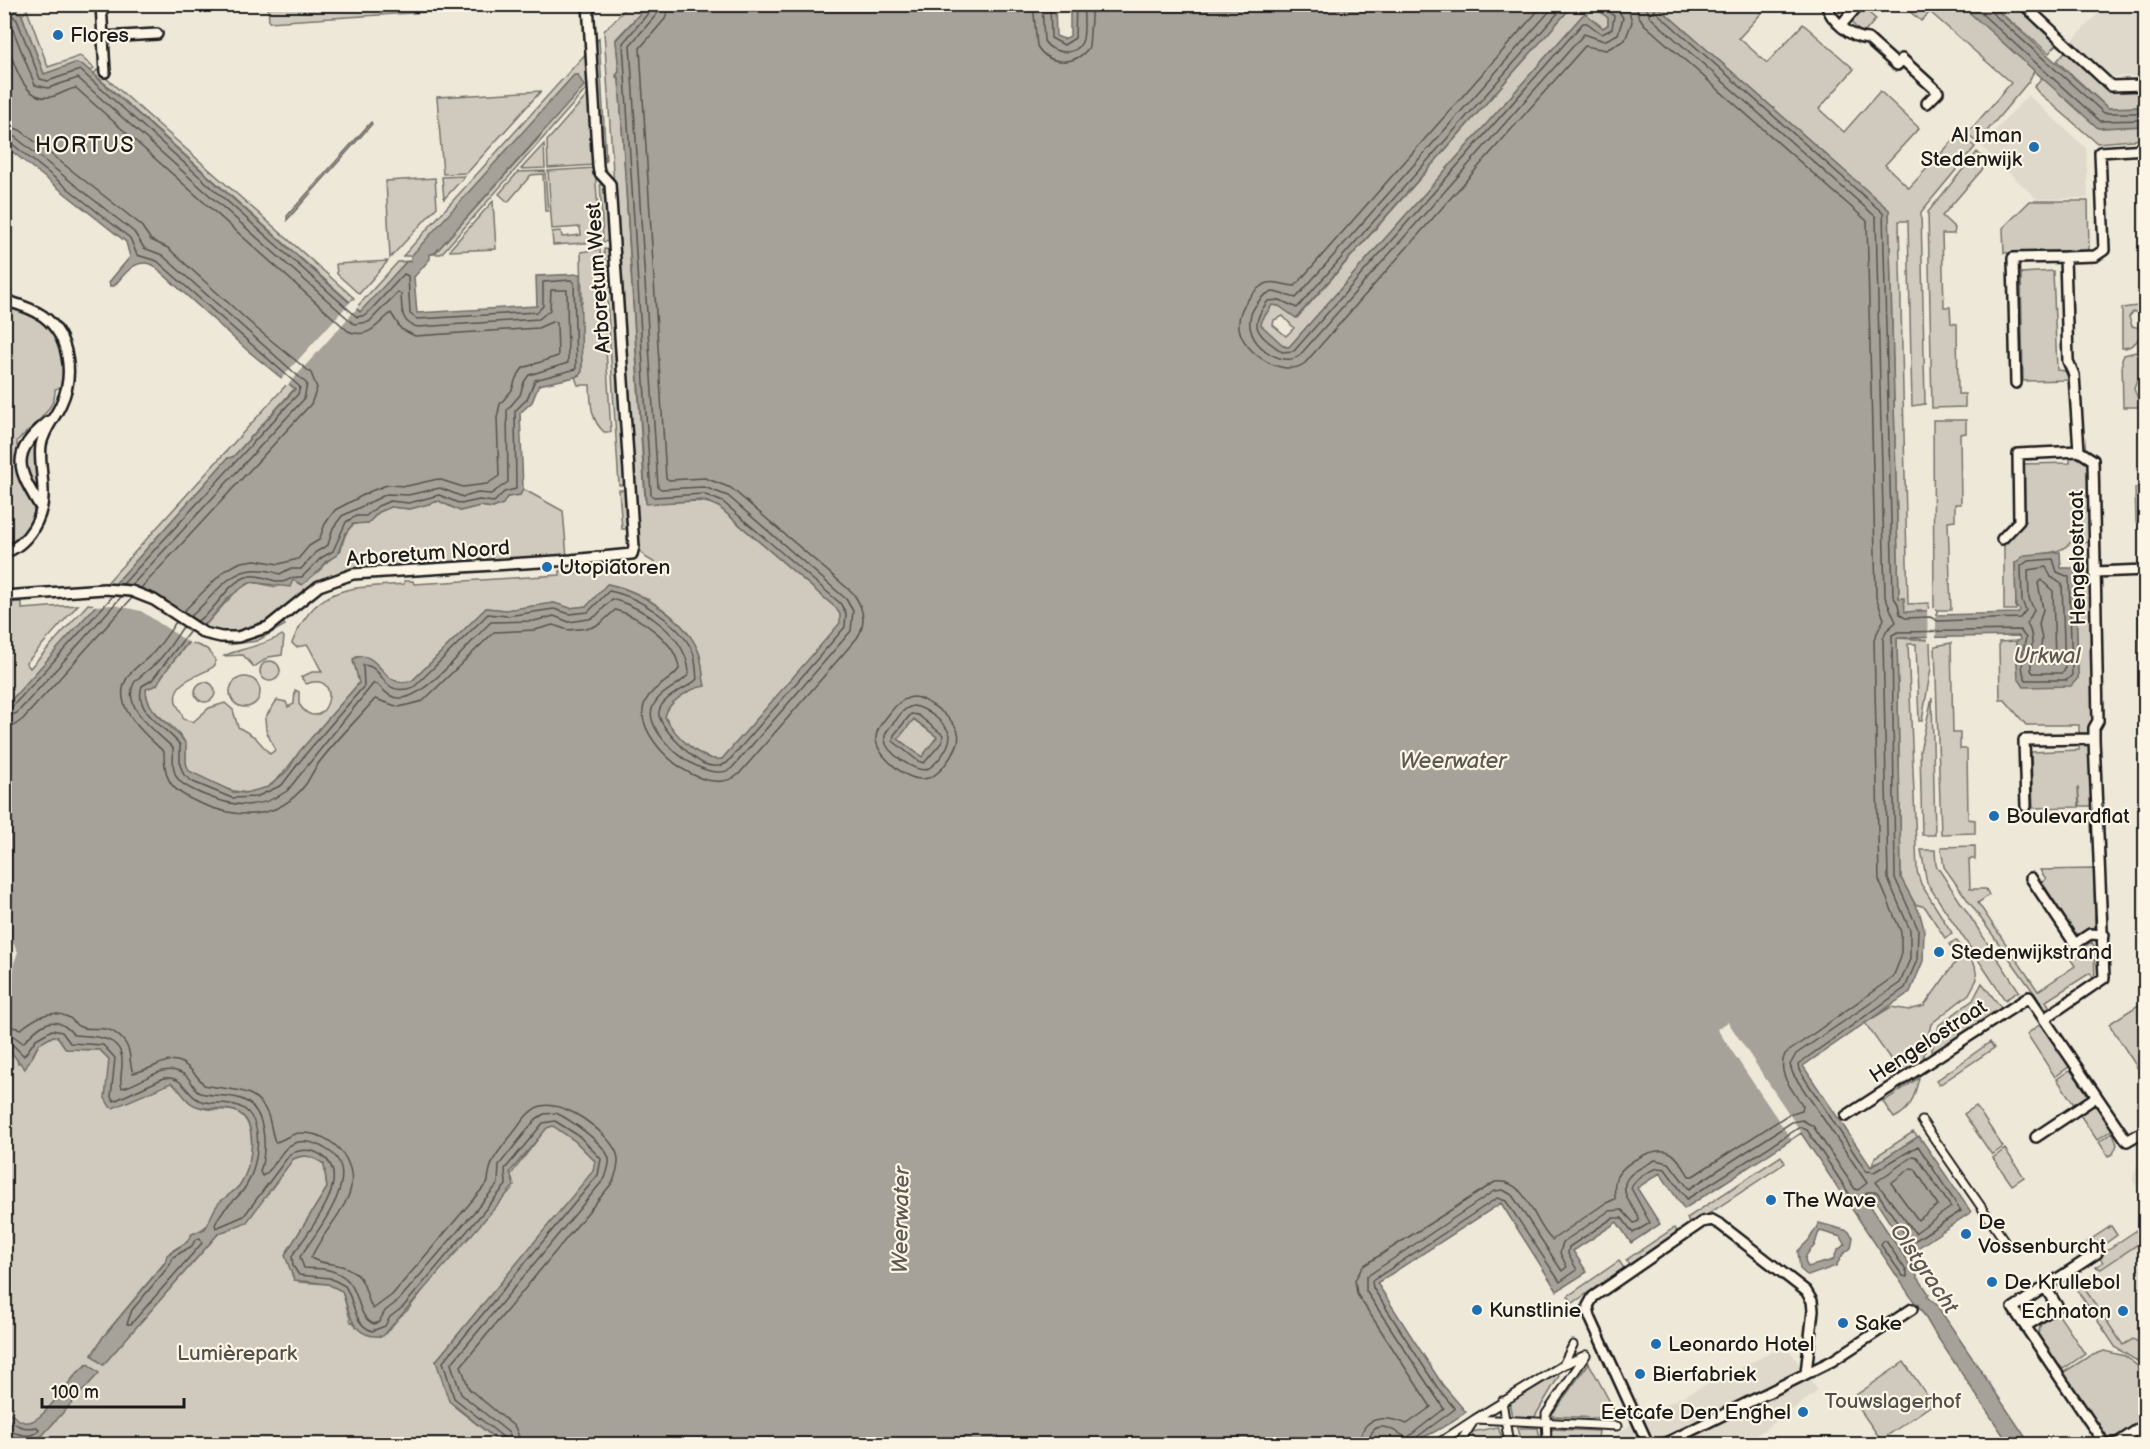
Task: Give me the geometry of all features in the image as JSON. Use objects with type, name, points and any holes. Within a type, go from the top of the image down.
[{"type":"street","points":[[101,4],[105,72]]},
{"type":"street","name":"Arboretum West","points":[[588,4],[598,166],[599,172],[610,184],[634,547],[632,554]]},
{"type":"street","points":[[1826,4],[1829,14],[1857,38],[1868,39],[1897,65],[1902,59],[1938,92],[1927,102]]},
{"type":"street","points":[[1841,25],[1859,4]]},
{"type":"street","points":[[2023,4],[2111,86],[2145,85]]},
{"type":"street","points":[[103,37],[157,34]]},
{"type":"street","points":[[2016,383],[2013,258],[2095,256],[2104,250],[2100,152],[2145,148]]},
{"type":"street","name":"Hengelostraat","points":[[1846,1116],[2029,997],[2044,1019],[2104,978],[2094,738],[2094,728],[2098,721],[2093,460],[2079,451],[2074,375],[2068,361],[2065,257]]},
{"type":"street","points":[[4,300],[43,315],[57,331],[64,344],[68,360],[67,386],[61,406],[51,419],[25,443],[20,458],[24,478],[41,508]]},
{"type":"street","points":[[4,553],[15,548],[32,531],[41,508],[44,490],[41,442],[51,419]]},
{"type":"street","points":[[2002,539],[2019,521],[2018,454],[2079,451]]},
{"type":"street","name":"Arboretum Noord","points":[[4,596],[104,589],[144,596],[195,629],[212,635],[238,637],[258,632],[275,623],[319,586],[353,574],[632,554]]},
{"type":"street","points":[[2095,572],[2145,570]]},
{"type":"street","points":[[2026,806],[2025,740],[2094,738]]},
{"type":"street","points":[[2031,878],[2075,944],[2090,934],[2104,935]]},
{"type":"street","points":[[2044,1019],[2127,1142],[2145,1130]]},
{"type":"street","points":[[2036,1137],[2096,1097]]},
{"type":"street","points":[[1922,1120],[2004,1240]]},
{"type":"street","points":[[1648,1444],[1590,1317],[1588,1306],[1593,1297],[1702,1222],[1712,1220],[1721,1225],[1806,1291],[1812,1301],[1813,1310],[1806,1373]]},
{"type":"street","points":[[2097,1253],[2013,1308],[2104,1443],[2110,1444]]},
{"type":"street","points":[[2026,1326],[2057,1306],[2045,1287]]},
{"type":"street","points":[[1665,1444],[1832,1361],[1912,1309]]},
{"type":"street","points":[[1563,1365],[1573,1345]]},
{"type":"street","points":[[1437,1444],[1502,1401],[1563,1365],[1586,1355],[1546,1414],[1547,1444]]},
{"type":"street","points":[[1502,1401],[1509,1444]]},
{"type":"street","points":[[1475,1419],[1617,1426]]},
{"type":"street","points":[[1469,1444],[1461,1441],[1475,1419]]},
{"type":"street","points":[[2116,1444],[2145,1425]]},
{"type":"shaded area","points":[[2106,5],[2145,5],[2145,76],[2110,77],[2070,43]]},
{"type":"shaded area","name":"Al Iman Stedenwijk","points":[[2028,95],[2086,148],[2088,198],[2037,199],[1981,146]]},
{"type":"shaded area","points":[[2145,1142],[2145,1202],[2133,1180],[2142,1144]]},
{"type":"shaded area","name":"Echnaton","points":[[2145,1221],[2145,1346],[2133,1339],[2124,1345],[2080,1282],[2141,1242],[2140,1228]]},
{"type":"shaded area","points":[[1786,1345],[1818,1391],[1744,1444],[1603,1444],[1643,1416]]},
{"type":"green space","points":[[268,5],[426,5],[426,12],[269,22]]},
{"type":"green space","points":[[429,5],[478,5],[478,9],[429,12]]},
{"type":"green space","points":[[629,5],[648,5],[616,39],[619,72],[616,77],[619,78],[645,499],[664,502],[692,501],[710,503],[719,507],[836,608],[840,614],[841,623],[722,759],[706,757],[697,752],[681,739],[665,717],[670,706],[680,697],[704,686],[702,665],[693,641],[674,618],[662,608],[635,593],[608,584],[587,606],[570,608],[554,603],[506,610],[486,608],[412,681],[395,682],[373,661],[356,657],[353,662],[360,678],[359,683],[271,785],[249,793],[234,791],[197,777],[188,770],[183,739],[150,705],[146,689],[157,685],[160,677],[189,642],[207,649],[215,659],[215,665],[179,688],[176,702],[183,719],[193,722],[209,708],[225,703],[233,710],[238,727],[255,737],[270,754],[275,750],[266,730],[265,718],[277,700],[286,702],[288,707],[294,704],[295,690],[299,692],[299,704],[308,713],[317,715],[328,703],[329,694],[326,686],[319,682],[306,684],[301,677],[312,672],[322,672],[308,645],[296,647],[292,643],[311,610],[336,593],[350,589],[404,584],[404,581],[413,581],[414,584],[560,575],[560,571],[575,570],[576,574],[590,573],[590,566],[619,564],[620,571],[652,570],[655,563],[645,557],[637,546],[604,31]]},
{"type":"green space","points":[[1573,5],[1593,5],[1608,18],[1608,25],[1603,28],[1582,16],[1289,347],[1270,335],[1261,325],[1272,305],[1279,306],[1297,318]],"holes":[[[1283,316],[1294,328],[1286,336],[1273,325],[1274,320]]]},
{"type":"green space","points":[[1656,5],[1769,5],[1739,38],[1767,63],[1803,24],[1854,69],[1819,109],[1844,132],[1880,91],[1919,128],[1885,165],[1909,188],[1959,134],[1975,147],[1921,212],[1925,404],[1912,406],[1908,221],[1899,221],[1908,604],[1929,603],[1928,611],[1905,612],[1899,598],[1889,210]]},
{"type":"green space","points":[[1902,5],[1961,5],[2035,69],[2029,81],[1977,143],[1967,134],[2011,83],[1930,12],[1921,21]]},
{"type":"green space","points":[[1991,5],[2016,5],[2059,42],[2049,53]]},
{"type":"green space","points":[[1863,8],[1876,19],[1865,32],[1859,31],[1853,24],[1853,19]]},
{"type":"green space","points":[[27,10],[48,67],[80,56],[94,68],[91,72],[77,63],[44,74],[22,15]]},
{"type":"green space","points":[[599,38],[606,161],[602,162],[595,43]]},
{"type":"green space","points":[[2067,49],[2111,88],[2145,90],[2145,107],[2108,108],[2057,61]]},
{"type":"green space","points":[[588,51],[590,85],[441,254],[430,254],[435,253],[538,139],[578,75],[574,76],[412,256],[403,256]]},
{"type":"green space","points":[[97,70],[354,298],[350,302],[94,74]]},
{"type":"green space","points":[[2043,76],[2098,128],[2145,126],[2145,139],[2097,143],[2038,92],[2034,87]]},
{"type":"green space","points":[[541,91],[467,173],[443,174],[437,97]]},
{"type":"green space","points":[[590,92],[595,165],[548,168],[547,141]]},
{"type":"green space","points":[[544,144],[545,168],[521,169]]},
{"type":"green space","points":[[1977,152],[1988,163],[1942,216],[1955,228],[1954,234],[1942,234],[1944,307],[1950,307],[1951,323],[1957,324],[1958,394],[1965,394],[1965,407],[1932,408],[1928,212]]},
{"type":"green space","points":[[595,168],[600,242],[553,245],[552,232],[561,231],[562,237],[581,235],[580,227],[552,229],[548,171]]},
{"type":"green space","points":[[545,171],[548,211],[545,211],[543,174],[531,175],[508,202],[499,194],[518,172]]},
{"type":"green space","points":[[465,176],[444,199],[442,177]]},
{"type":"green space","points":[[435,178],[437,207],[390,258],[386,181]]},
{"type":"green space","points":[[600,180],[607,187],[611,241],[603,242]]},
{"type":"green space","points":[[493,201],[496,249],[450,251],[451,248]]},
{"type":"green space","points":[[2030,201],[2088,201],[2089,250],[2004,253],[2003,228]]},
{"type":"green space","points":[[600,249],[611,432],[604,432],[596,422],[592,410],[590,385],[578,385],[575,377],[580,375],[582,368],[579,307],[582,302],[581,252]]},
{"type":"green space","points":[[604,249],[611,250],[626,485],[619,485]]},
{"type":"green space","points":[[388,261],[359,294],[337,274],[336,264]]},
{"type":"green space","points":[[411,261],[406,262],[361,312],[356,308],[398,262]]},
{"type":"green space","points":[[2053,271],[2057,370],[2066,371],[2069,380],[2023,381],[2021,273]]},
{"type":"green space","points":[[5,303],[34,317],[52,332],[61,354],[63,387],[55,389],[52,404],[47,411],[17,441],[17,446],[20,446],[17,461],[19,475],[34,510],[33,522],[24,535],[5,549]]},
{"type":"green space","points":[[2145,305],[2145,311],[2133,312],[2129,317],[2132,326],[2141,328],[2138,339],[2133,345],[2122,348],[2122,308]]},
{"type":"green space","points":[[2136,352],[2141,358],[2145,374],[2137,380],[2134,389],[2139,401],[2145,403],[2145,407],[2123,407],[2122,360],[2124,355]]},
{"type":"green space","points":[[288,383],[295,388],[233,457],[228,458],[114,585],[105,585]]},
{"type":"green space","points":[[1933,420],[1966,420],[1966,433],[1960,434],[1961,504],[1955,504],[1955,520],[1948,521],[1951,610],[1934,610]]},
{"type":"green space","points":[[28,445],[38,445],[40,500],[24,470]]},
{"type":"green space","points":[[2070,456],[2080,457],[2088,464],[2090,542],[2071,542],[2058,551],[2029,556],[2015,563],[2016,610],[2004,610],[2004,543],[2019,529],[2023,521],[2021,464],[2070,463]]},
{"type":"green space","points":[[2145,487],[2145,522],[2136,522],[2135,488]]},
{"type":"green space","points":[[523,489],[563,511],[567,557],[353,571],[333,576],[315,585],[261,626],[245,631],[225,632],[200,626],[207,623],[239,588],[253,582],[276,587],[322,566],[341,550],[348,529],[356,523],[368,523],[379,512],[391,507],[410,509],[439,501],[460,511],[480,506],[493,508],[503,504],[507,497],[520,495]]},
{"type":"green space","points":[[619,490],[626,490],[629,529],[622,529]]},
{"type":"green space","points":[[2075,568],[2091,570],[2093,721],[2091,733],[2079,735],[2079,725],[2026,725],[2005,700],[2000,700],[1999,642],[2016,641],[2018,678],[2078,678]]},
{"type":"green space","points":[[22,602],[22,609],[78,605],[26,663],[30,668],[88,604],[97,605],[5,707],[5,603]]},
{"type":"green space","points":[[2139,612],[2145,612],[2145,670],[2140,670]]},
{"type":"green space","points":[[283,622],[285,625],[257,641],[228,645],[228,640],[255,637]]},
{"type":"green space","points":[[282,635],[284,637],[282,655],[269,657],[254,667],[243,655],[224,656],[268,642]]},
{"type":"green space","points":[[1897,638],[1928,640],[1930,643],[1931,668],[1922,721],[1919,721],[1916,644],[1908,644],[1917,871],[1921,884],[1952,933],[1945,938],[1925,907],[1915,904],[1901,878]]},
{"type":"green space","points":[[1951,643],[1953,733],[1960,733],[1960,749],[1967,749],[1968,819],[1975,820],[1975,833],[1941,834],[1935,646]]},
{"type":"green space","points":[[270,661],[277,664],[280,671],[277,678],[270,681],[263,678],[260,671],[263,664]]},
{"type":"green space","points":[[245,677],[256,681],[260,692],[256,703],[245,707],[234,703],[230,692],[234,681]]},
{"type":"green space","points":[[205,682],[212,685],[215,692],[212,699],[205,702],[198,699],[195,692],[198,685]]},
{"type":"green space","points":[[1932,698],[1935,835],[1922,835],[1920,751]]},
{"type":"green space","points":[[913,719],[937,737],[922,757],[898,739]]},
{"type":"green space","points":[[2079,742],[2084,742],[2091,748],[2092,806],[2080,806],[2078,787],[2079,807],[2033,808],[2031,752],[2079,750]]},
{"type":"green space","points":[[1975,846],[1975,859],[1969,859],[1970,889],[1986,889],[1989,895],[1978,903],[2038,991],[2075,966],[2068,955],[2092,942],[2094,946],[2095,980],[2090,973],[2046,1001],[2051,1009],[2047,1011],[1944,867],[1941,847]]},
{"type":"green space","points":[[1921,850],[1935,850],[1936,865],[2019,991],[2005,1000],[1927,883]]},
{"type":"green space","points":[[2094,869],[2095,928],[2081,936],[2074,932],[2042,882],[2046,879],[2040,870]]},
{"type":"green space","points":[[1956,940],[1975,966],[1977,979],[1969,994],[1931,1024],[1922,1064],[1903,1077],[1865,1023],[1891,1007],[1909,1010],[1924,1006],[1958,959],[1949,944]]},
{"type":"green space","points":[[1982,983],[2003,1010],[1929,1060],[1939,1025],[1973,1000]]},
{"type":"green space","points":[[2140,1004],[2145,1004],[2144,1078],[2109,1024]]},
{"type":"green space","points":[[2042,1023],[2070,1066],[2055,1077],[2027,1034]]},
{"type":"green space","name":"Lumièrepark","points":[[53,1036],[58,1037],[66,1049],[100,1050],[109,1059],[109,1068],[171,1083],[200,1107],[239,1113],[248,1123],[250,1132],[251,1151],[247,1171],[239,1186],[226,1199],[208,1225],[192,1234],[187,1242],[170,1252],[165,1262],[103,1337],[92,1355],[103,1365],[218,1234],[247,1221],[293,1159],[302,1156],[309,1157],[324,1164],[327,1188],[285,1255],[299,1282],[328,1284],[342,1291],[351,1322],[390,1330],[394,1321],[407,1311],[547,1127],[553,1126],[575,1141],[595,1161],[593,1172],[436,1361],[455,1407],[502,1444],[5,1444],[4,1045],[15,1055],[18,1063],[32,1058],[39,1044]]},
{"type":"green space","points":[[1990,1042],[1994,1048],[1939,1085],[1936,1081]]},
{"type":"green space","points":[[2070,1070],[2088,1093],[2087,1098],[2075,1106],[2057,1079]]},
{"type":"green space","points":[[1919,1078],[1909,1106],[1894,1118],[1883,1102]]},
{"type":"green space","points":[[2093,1103],[2113,1129],[2097,1140],[2078,1112]]},
{"type":"green space","points":[[1976,1106],[2003,1147],[1992,1155],[1964,1114]]},
{"type":"green space","points":[[1913,1132],[1918,1137],[1872,1166],[1875,1157]]},
{"type":"green space","points":[[2113,1132],[2117,1145],[2113,1154],[2108,1156],[2099,1142]]},
{"type":"green space","points":[[2005,1149],[2024,1177],[2012,1185],[1993,1158]]},
{"type":"green space","points":[[1781,1156],[1785,1163],[1690,1226],[1687,1218]]},
{"type":"green space","points":[[2111,1226],[2117,1235],[2095,1251],[2091,1245],[2081,1252],[2078,1248]]},
{"type":"green space","points":[[1674,1228],[1678,1232],[1629,1265],[1626,1260]]},
{"type":"green space","points":[[2140,1228],[2141,1242],[2101,1269],[2096,1267],[2103,1262],[2099,1257],[2101,1254]]},
{"type":"green space","points":[[1619,1261],[1624,1268],[1573,1303],[1568,1296]]},
{"type":"green space","points":[[2080,1282],[2123,1345],[2133,1339],[2145,1346],[2145,1366],[2116,1348],[2075,1287]]},
{"type":"green space","points":[[2054,1313],[2059,1315],[2085,1354],[2063,1369],[2060,1366],[2057,1368],[2037,1337],[2042,1320]]},
{"type":"green space","points":[[2104,1351],[2125,1356],[2145,1372],[2145,1420],[2116,1439],[2104,1436],[2061,1374],[2088,1357]]},
{"type":"green space","name":"Touwslagerhof","points":[[1904,1362],[1933,1404],[1881,1440],[1852,1398]]},
{"type":"green space","points":[[1589,1363],[1619,1419],[1553,1416],[1552,1414]]},
{"type":"green space","points":[[1557,1374],[1559,1376],[1534,1418],[1512,1417],[1509,1401]]},
{"type":"green space","points":[[1498,1427],[1504,1444],[1477,1444],[1471,1432]]},
{"type":"green space","points":[[1517,1428],[1538,1428],[1541,1444],[1521,1443]]},
{"type":"green space","points":[[1553,1429],[1599,1431],[1598,1438],[1590,1444],[1551,1444],[1549,1433]]},
{"type":"water","name":"Weerwater","points":[[4,5],[17,5],[17,13],[21,13],[44,74],[75,63],[83,65],[360,312],[406,262],[411,261],[411,256],[574,75],[578,75],[584,86],[435,253],[430,254],[430,259],[414,277],[417,313],[537,306],[536,276],[580,274],[582,372],[575,377],[539,385],[532,402],[520,413],[523,489],[520,495],[507,497],[503,504],[493,508],[480,506],[460,511],[439,501],[410,509],[391,507],[379,512],[368,523],[353,524],[345,534],[337,555],[325,562],[321,569],[302,585],[293,580],[290,587],[250,582],[228,598],[207,623],[201,625],[170,664],[157,685],[146,689],[147,698],[155,713],[186,744],[186,763],[189,771],[233,792],[245,793],[268,787],[288,770],[299,752],[359,683],[353,659],[362,656],[369,658],[393,680],[412,681],[486,608],[506,610],[554,603],[570,608],[587,606],[607,584],[620,587],[648,600],[674,619],[693,641],[699,653],[705,686],[680,697],[670,706],[665,717],[681,739],[697,752],[706,757],[722,759],[840,623],[840,614],[836,608],[719,507],[703,500],[646,504],[619,78],[616,75],[619,72],[616,40],[648,5],[1055,5],[1056,36],[1064,39],[1070,36],[1070,5],[1573,5],[1296,318],[1279,306],[1272,305],[1261,325],[1285,347],[1289,347],[1582,16],[1585,13],[1603,28],[1608,25],[1608,18],[1593,5],[1656,5],[1889,210],[1899,598],[1904,598],[1905,612],[1937,610],[1937,615],[2018,613],[2020,610],[2016,607],[2015,563],[2025,555],[2060,552],[2061,568],[2075,568],[2078,678],[2071,686],[2024,687],[2018,678],[2016,641],[2020,640],[2019,636],[1897,638],[1901,878],[1920,914],[1924,929],[1923,961],[1910,992],[1803,1066],[1871,1167],[1919,1136],[1971,1212],[1910,1253],[1873,1197],[1867,1201],[1929,1294],[1927,1296],[1936,1304],[2030,1444],[2009,1444],[1917,1303],[1801,1133],[1684,1209],[1660,1173],[1637,1188],[1660,1224],[1631,1243],[1617,1222],[1573,1251],[1587,1272],[1557,1291],[1501,1203],[1377,1283],[1442,1384],[1466,1412],[1428,1435],[1408,1441],[1387,1439],[1379,1444],[502,1444],[449,1401],[436,1361],[593,1171],[595,1161],[575,1141],[553,1126],[547,1128],[510,1172],[514,1186],[383,1336],[373,1336],[359,1329],[350,1316],[342,1291],[328,1284],[294,1280],[285,1255],[327,1188],[324,1164],[313,1158],[302,1156],[293,1159],[247,1222],[218,1234],[103,1365],[92,1355],[103,1337],[165,1263],[167,1255],[187,1242],[192,1234],[205,1229],[218,1204],[239,1186],[250,1159],[250,1128],[246,1119],[239,1113],[228,1109],[194,1105],[171,1083],[113,1108],[110,1107],[105,1098],[109,1059],[100,1050],[66,1049],[58,1037],[53,1036],[39,1044],[25,1069],[5,1045],[5,707],[228,458],[233,457],[295,389],[247,350],[153,265],[141,263],[136,265],[126,272],[114,286],[110,286],[109,282],[130,257],[126,242],[5,146]],"holes":[[[914,719],[937,737],[922,757],[898,739]]]},
{"type":"water","points":[[1961,5],[1991,5],[2108,108],[2145,107],[2145,126],[2098,128]]},
{"type":"water","points":[[371,122],[372,124],[287,220],[287,216]]},
{"type":"water","points":[[1819,1223],[1848,1231],[1853,1237],[1851,1248],[1843,1254],[1836,1266],[1808,1276],[1800,1269],[1798,1251],[1809,1240]],"holes":[[[1820,1231],[1841,1237],[1845,1244],[1837,1251],[1833,1260],[1808,1267],[1805,1258],[1814,1246]]]},
{"type":"water","points":[[88,1364],[99,1373],[39,1439],[24,1442],[5,1435],[5,1409],[21,1421],[32,1421],[48,1408],[81,1369]]},
{"type":"pier","points":[[352,300],[359,306],[287,386],[280,380]]},
{"type":"pier","points":[[111,584],[130,586],[157,596],[204,627],[191,644],[141,611],[114,605],[92,606]]},
{"type":"pier","points":[[1936,608],[1936,642],[1928,643],[1927,609]]},
{"type":"pier","points":[[5,929],[18,952],[14,963],[12,1000],[5,1021]]},
{"type":"pier","points":[[1728,1022],[1801,1132],[1791,1139],[1717,1029]]},
{"type":"place","name":"Flores","points":[[58,35]]},
{"type":"place","name":"Al Iman Stedenwijk","points":[[2034,147]]},
{"type":"place","name":"Utopiatoren","points":[[547,567]]},
{"type":"place","name":"Boulevardflat","points":[[1994,816]]},
{"type":"place","name":"Stedenwijkstrand","points":[[1939,952]]},
{"type":"place","name":"The Wave","points":[[1771,1200]]},
{"type":"place","name":"De Vossenburcht","points":[[1966,1234]]},
{"type":"place","name":"De Krullebol","points":[[1992,1282]]},
{"type":"place","name":"Kunstlinie","points":[[1477,1310]]},
{"type":"place","name":"Echnaton","points":[[2123,1311]]},
{"type":"place","name":"Sake","points":[[1843,1323]]},
{"type":"place","name":"Leonardo Hotel","points":[[1656,1344]]},
{"type":"place","name":"Bierfabriek","points":[[1640,1374]]},
{"type":"place","name":"Eetcafe Den Enghel","points":[[1803,1412]]},
{"type":"district","name":"HORTUS","points":[[85,144]]},
{"type":"water label","name":"Urkwal","points":[[2047,655]]},
{"type":"water label","name":"Olstgracht","points":[[1925,1268]]}]
